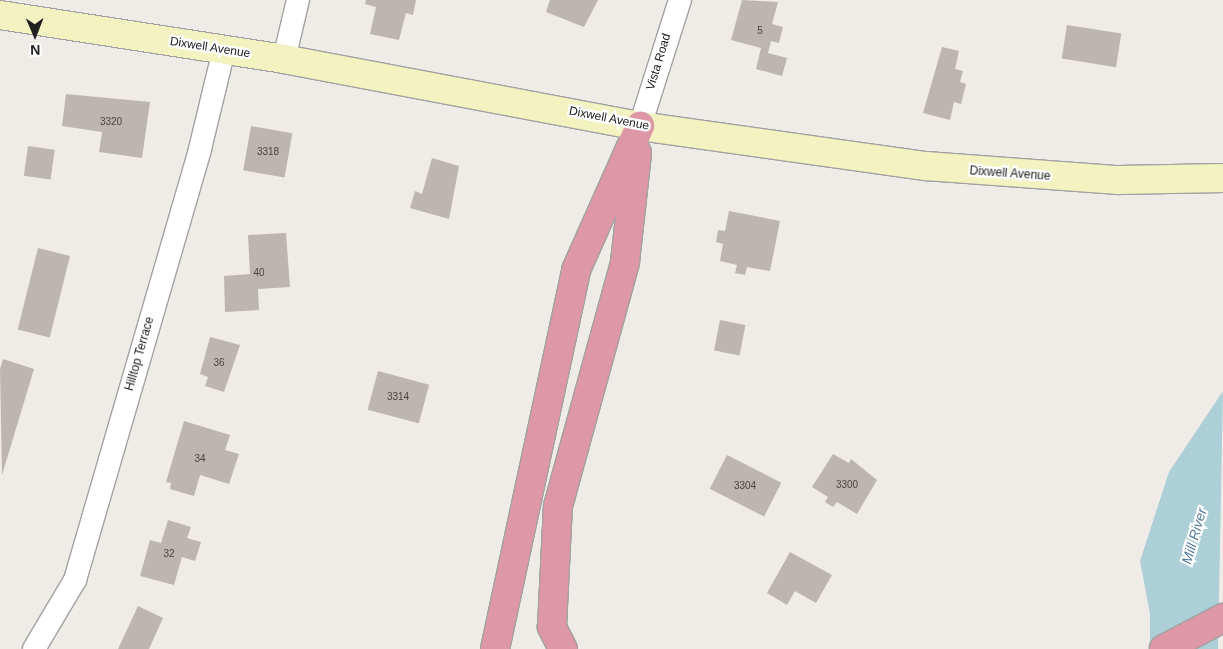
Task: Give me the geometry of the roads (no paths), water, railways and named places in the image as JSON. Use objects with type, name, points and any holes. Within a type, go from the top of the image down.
[{"type":"highway","points":[[496,649],[576,270],[640,126]]},
{"type":"highway","points":[[563,649],[552,627],[558,506],[625,262],[640,126]]},
{"type":"highway","points":[[1164,649],[1223,618]]},
{"type":"main road","name":"Dixwell Avenue","points":[[0,15],[284,59],[640,126],[986,173],[1118,180],[1223,178]]},
{"type":"street","points":[[284,59],[298,0]]},
{"type":"street","name":"Vista Road","points":[[640,126],[680,0]]},
{"type":"street","name":"Hilltop Terrace","points":[[34,649],[75,580],[200,149],[224,50]]},
{"type":"water","name":"Mill River","points":[[1223,391],[1218,649],[1150,649],[1150,614],[1140,561],[1169,472]]}]
